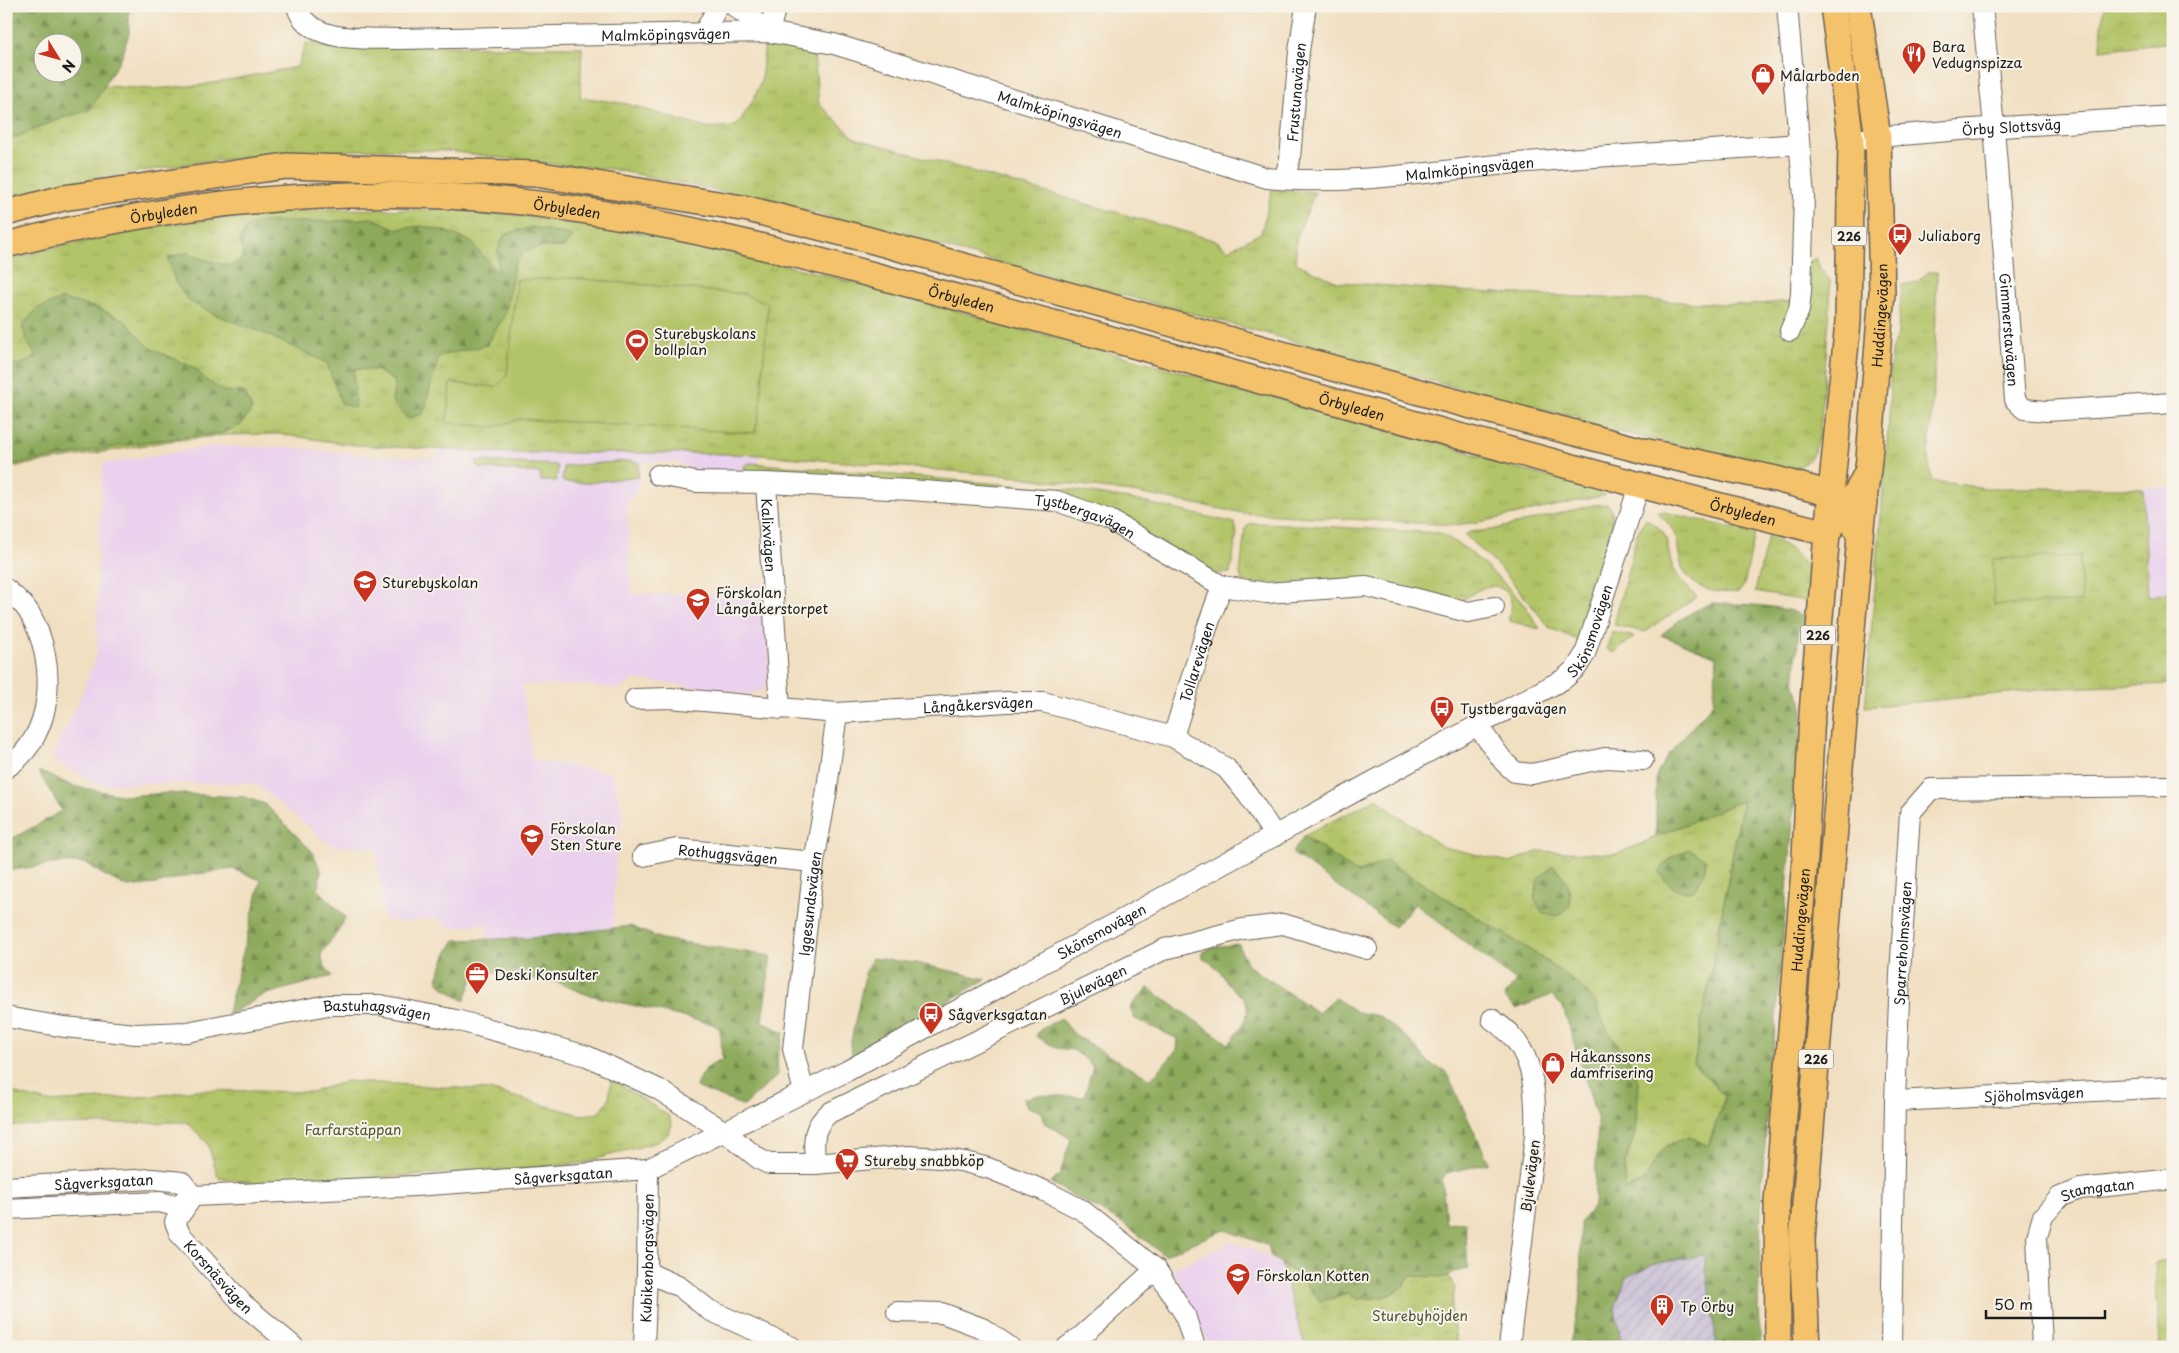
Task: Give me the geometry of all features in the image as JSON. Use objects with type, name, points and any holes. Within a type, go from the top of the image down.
[{"type":"main road","name":"Huddingevägen","points":[[1778,1347],[1777,1202],[1803,877],[1812,713],[1827,533],[1838,501],[1848,322],[1851,141],[1833,6]]},
{"type":"main road","name":"Huddingevägen","points":[[1806,1347],[1802,1241],[1832,861],[1860,536],[1868,470],[1882,292],[1878,137],[1858,6]]},
{"type":"main road","name":"Örbyleden","points":[[6,214],[63,198],[286,166],[536,174],[748,209],[866,239],[1441,398],[1648,452],[1776,478],[1838,501]]},
{"type":"main road","name":"Örbyleden","points":[[6,245],[72,228],[145,214],[236,202],[326,196],[435,196],[541,204],[650,220],[751,243],[1059,324],[1639,486],[1827,533]]},
{"type":"main road","points":[[1639,486],[1648,452]]},
{"type":"main road","points":[[1860,536],[1838,501],[1858,490],[1868,470]]},
{"type":"street","name":"Malmköpingsvägen","points":[[297,6],[306,24],[321,32],[337,36],[398,39],[769,32],[834,44],[1267,178],[1308,181],[1519,163],[1799,144]]},
{"type":"street","points":[[704,33],[718,6]]},
{"type":"street","points":[[734,6],[769,32],[776,6]]},
{"type":"street","name":"Frustunavägen","points":[[1284,179],[1290,158],[1299,51],[1306,6]]},
{"type":"street","points":[[1787,6],[1804,196],[1801,292],[1799,310],[1790,331]]},
{"type":"street","name":"Gimmerstavägen","points":[[1982,6],[1994,128],[2015,400],[2024,409],[2046,411],[2173,403]]},
{"type":"street","name":"Örby Slottsväg","points":[[1851,141],[1878,137],[2173,116]]},
{"type":"street","name":"Tystbergavägen","points":[[658,475],[696,482],[766,483],[910,490],[1057,501],[1110,520],[1222,586],[1266,593],[1366,586],[1468,612],[1494,607]]},
{"type":"street","name":"Kalixvägen","points":[[766,483],[780,709]]},
{"type":"street","name":"Skönsmovägen","points":[[725,1132],[847,1071],[1564,679],[1577,667],[1585,654],[1639,486]]},
{"type":"street","name":"Tollarevägen","points":[[1173,737],[1222,586]]},
{"type":"street","points":[[6,588],[29,612],[41,636],[49,688],[45,713],[27,749],[6,768]]},
{"type":"street","name":"Långåkersvägen","points":[[634,699],[670,698],[837,713],[1007,702],[1043,702],[1173,737],[1226,768],[1248,795],[1274,836]]},
{"type":"street","name":"Iggesundsvägen","points":[[804,1092],[793,1049],[814,862],[826,796],[837,713]]},
{"type":"street","points":[[1477,725],[1504,762],[1515,772],[1532,774],[1605,758],[1643,760]]},
{"type":"street","name":"Sparreholmsvägen","points":[[1891,1347],[1895,1101],[1900,975],[1910,813],[1931,790],[2173,786]]},
{"type":"street","name":"Rothuggsvägen","points":[[642,856],[676,849],[814,862]]},
{"type":"street","name":"Bjulevägen","points":[[815,1164],[814,1139],[818,1123],[829,1113],[1165,949],[1243,929],[1283,924],[1367,949]]},
{"type":"street","name":"Bastuhagsvägen","points":[[6,1017],[136,1034],[187,1032],[328,1005],[380,1005],[456,1020],[587,1056],[658,1089],[725,1132]]},
{"type":"street","name":"Bjulevägen","points":[[1492,1019],[1510,1034],[1519,1047],[1533,1077],[1536,1103],[1535,1136],[1509,1347]]},
{"type":"street","name":"Sjöholmsvägen","points":[[1895,1101],[2173,1087]]},
{"type":"street","points":[[725,1132],[759,1160],[769,1164],[815,1164],[909,1156],[965,1162],[988,1168],[1045,1191],[1082,1210],[1156,1270],[1185,1315],[1195,1347]]},
{"type":"street","name":"Sågverksgatan","points":[[6,1209],[160,1202],[175,1206],[192,1196],[415,1186],[648,1169],[725,1132]]},
{"type":"street","name":"Kubikenborgsvägen","points":[[644,1347],[648,1169]]},
{"type":"street","name":"Sågverksgatan","points":[[6,1187],[152,1179],[182,1182],[192,1196]]},
{"type":"street","name":"Stamgatan","points":[[2042,1347],[2037,1237],[2043,1216],[2060,1196],[2080,1189],[2173,1179]]},
{"type":"street","name":"Korsnäsvägen","points":[[192,1196],[175,1222],[180,1234],[243,1304],[294,1347]]},
{"type":"street","points":[[1073,1345],[1156,1270]]},
{"type":"street","points":[[647,1272],[680,1287],[709,1310],[792,1347]]},
{"type":"street","points":[[897,1312],[942,1313],[982,1328],[1010,1347]]},
{"type":"shaded area","name":"Sturebyskolan","points":[[444,378],[765,426],[755,478],[692,472],[679,462],[642,462],[637,491],[627,501],[632,594],[718,595],[762,583],[770,668],[768,681],[761,691],[749,694],[634,679],[621,689],[584,685],[522,685],[533,760],[612,773],[623,815],[616,841],[613,927],[531,938],[487,939],[486,923],[452,928],[436,918],[404,922],[384,920],[376,848],[333,846],[254,783],[102,784],[72,771],[51,758],[78,703],[97,654],[98,548],[103,464],[215,446],[295,448],[376,456],[438,458]]},
{"type":"shaded area","points":[[2173,487],[2173,591],[2148,597],[2143,488]]},
{"type":"shaded area","name":"Förskolan Kotten","points":[[1230,1242],[1253,1249],[1281,1264],[1305,1347],[1210,1347],[1181,1283],[1171,1270]]},
{"type":"shaded area","points":[[1704,1255],[1717,1347],[1621,1347],[1615,1308],[1626,1278],[1653,1264]]},
{"type":"green space","points":[[6,6],[129,6],[129,33],[122,56],[89,111],[65,117],[6,141]]},
{"type":"green space","points":[[2104,6],[2173,6],[2173,42],[2100,50]]},
{"type":"green space","points":[[765,41],[813,46],[819,104],[855,138],[1217,241],[1228,250],[1261,233],[1272,190],[1315,192],[1296,239],[1296,263],[1337,282],[1457,291],[1748,305],[1793,301],[1809,262],[1816,258],[1820,268],[1830,280],[1830,304],[1820,433],[1816,447],[1806,462],[1787,470],[1579,423],[1577,416],[1552,412],[1396,372],[1276,336],[850,222],[762,200],[612,169],[543,163],[447,151],[376,149],[200,162],[93,179],[6,201],[6,141],[65,117],[89,111],[103,86],[152,89],[202,85],[297,67],[306,43],[582,47],[580,97],[627,104],[706,128],[736,126],[750,106],[761,82]]},
{"type":"green space","points":[[331,209],[456,210],[517,215],[657,235],[822,274],[1432,440],[1515,468],[1588,487],[1606,495],[1485,521],[1454,525],[1243,513],[1137,493],[1021,477],[762,455],[511,453],[354,445],[279,434],[225,435],[170,441],[6,468],[6,261],[43,250],[165,225],[252,214]]},
{"type":"green space","points":[[372,218],[397,229],[422,226],[444,231],[470,241],[498,273],[498,251],[504,235],[532,227],[573,236],[564,247],[540,247],[524,251],[514,265],[506,312],[487,345],[439,356],[423,414],[407,418],[392,401],[395,382],[376,370],[354,369],[355,408],[341,403],[327,363],[261,332],[216,315],[189,301],[175,282],[168,258],[189,252],[206,260],[230,266],[244,258],[240,242],[247,226],[264,222],[325,222]]},
{"type":"green space","points":[[1928,272],[1937,272],[1934,382],[1928,459],[1932,481],[1986,488],[2143,488],[2148,597],[2173,591],[2173,684],[2061,688],[1865,707],[1889,417],[1891,351],[1898,333],[1902,285],[1917,282]]},
{"type":"green space","name":"Sturebyskolans bollplan","points":[[573,278],[743,294],[768,303],[760,409],[755,433],[519,419],[493,427],[447,423],[450,383],[496,387],[507,376],[517,280]]},
{"type":"green space","points":[[62,299],[100,309],[124,320],[150,348],[195,368],[208,382],[224,391],[244,392],[252,409],[241,425],[222,433],[143,442],[6,466],[6,361],[20,365],[36,356],[27,341],[22,326],[37,309]]},
{"type":"green space","points":[[476,461],[556,465],[558,467],[556,481],[541,481],[540,473],[479,468]]},
{"type":"green space","points":[[629,461],[639,463],[638,476],[589,483],[563,482],[562,480],[564,466]]},
{"type":"green space","points":[[749,463],[1072,490],[1134,500],[1235,523],[1237,533],[1230,573],[1217,574],[1098,509],[762,475],[745,472],[744,466]]},
{"type":"green space","points":[[1608,504],[1612,511],[1612,526],[1580,641],[1550,628],[1503,571],[1465,535],[1470,532],[1492,530],[1593,505]]},
{"type":"green space","points":[[1657,512],[1755,533],[1744,585],[1739,592],[1714,591],[1699,586],[1692,581],[1682,567],[1673,530]]},
{"type":"green space","points":[[1645,519],[1655,524],[1665,536],[1676,573],[1697,597],[1645,632],[1614,625],[1637,534]]},
{"type":"green space","points":[[1266,523],[1440,533],[1468,550],[1506,585],[1526,607],[1540,629],[1509,621],[1510,598],[1505,591],[1493,586],[1482,589],[1459,602],[1243,583],[1240,574],[1245,529],[1249,524]]},
{"type":"green space","points":[[1768,536],[1796,554],[1806,566],[1812,582],[1811,602],[1755,592]]},
{"type":"green space","points":[[2080,556],[2082,602],[1994,605],[1993,559]]},
{"type":"green space","points":[[1712,603],[1775,607],[1810,619],[1799,629],[1794,685],[1803,705],[1762,1178],[1758,1309],[1761,1347],[1717,1347],[1704,1255],[1653,1264],[1626,1278],[1615,1308],[1622,1347],[1569,1347],[1579,1306],[1581,1282],[1580,1223],[1594,1205],[1598,1121],[1563,1007],[1551,995],[1516,1009],[1504,997],[1516,981],[1415,904],[1394,927],[1292,853],[1304,836],[1357,873],[1386,861],[1533,952],[1579,985],[1593,999],[1608,1032],[1627,1056],[1639,1084],[1635,1133],[1625,1163],[1625,1190],[1634,1187],[1645,1179],[1662,1151],[1671,1144],[1690,1137],[1708,1146],[1725,1097],[1694,1064],[1743,800],[1656,837],[1656,776],[1668,755],[1713,703],[1717,657],[1661,635],[1685,616]]},
{"type":"green space","points":[[1612,632],[1634,637],[1614,653],[1607,649]]},
{"type":"green space","points":[[38,771],[73,786],[126,796],[168,793],[244,797],[265,804],[312,851],[321,871],[318,889],[345,917],[338,931],[321,954],[324,965],[332,976],[263,995],[227,1016],[261,880],[233,869],[190,875],[156,884],[128,887],[100,873],[87,863],[60,863],[6,871],[6,842],[62,811]]},
{"type":"green space","points":[[1377,798],[1443,847],[1510,862],[1539,851],[1617,854],[1743,799],[1694,1063],[1725,1097],[1708,1146],[1690,1137],[1662,1150],[1646,1180],[1625,1190],[1625,1163],[1635,1133],[1627,1056],[1608,1032],[1593,999],[1579,985],[1533,952],[1386,861],[1357,873],[1304,836]]},
{"type":"green space","points":[[1689,849],[1706,860],[1704,874],[1694,891],[1682,891],[1674,888],[1659,872],[1670,858]]},
{"type":"green space","points":[[1553,866],[1565,879],[1570,894],[1570,906],[1557,916],[1543,913],[1534,898],[1539,878]]},
{"type":"green space","points":[[630,926],[662,939],[771,956],[762,1021],[784,1033],[777,1057],[778,1075],[744,1106],[696,1087],[705,1070],[722,1060],[720,1029],[713,1024],[585,994],[556,982],[477,970],[464,1001],[444,988],[437,979],[446,955],[455,940],[531,938]]},
{"type":"green space","points":[[1239,944],[1249,966],[1318,1013],[1335,998],[1357,1012],[1379,1016],[1408,1039],[1431,1065],[1445,1070],[1489,1163],[1447,1173],[1442,1179],[1446,1224],[1465,1222],[1468,1269],[1453,1272],[1449,1277],[1410,1276],[1405,1284],[1387,1296],[1356,1299],[1348,1293],[1320,1302],[1298,1274],[1271,1257],[1268,1245],[1224,1230],[1164,1255],[1126,1225],[1051,1183],[1060,1174],[1071,1139],[1045,1123],[1042,1112],[1028,1107],[1023,1099],[1038,1095],[1084,1097],[1093,1066],[1074,1050],[1056,1048],[1036,1036],[1040,1030],[1061,1018],[1074,1034],[1124,1065],[1151,1079],[1177,1050],[1178,1039],[1135,1019],[1130,1008],[1148,988],[1229,1044],[1247,1015],[1246,1002],[1231,987],[1216,967],[1203,959],[1202,952],[1213,947]]},
{"type":"green space","points":[[872,958],[916,963],[986,979],[853,1057],[850,1046],[866,970]]},
{"type":"green space","name":"Farfarstäppan","points":[[611,1079],[669,1116],[672,1125],[668,1134],[657,1142],[582,1163],[511,1170],[259,1184],[218,1177],[208,1144],[187,1122],[6,1126],[6,1089],[20,1095],[48,1102],[155,1096],[194,1090],[311,1092],[347,1081],[489,1090],[581,1115],[599,1113],[609,1099]]},
{"type":"green space","points":[[2173,1260],[2173,1347],[2160,1347],[2155,1263]]},
{"type":"green space","name":"Sturebyhöjden","points":[[1281,1264],[1301,1278],[1311,1292],[1333,1299],[1348,1293],[1403,1288],[1410,1275],[1449,1277],[1455,1288],[1451,1310],[1457,1347],[1305,1347]]},
{"type":"place","name":"Bara Vedugnspizza","points":[[1914,75]]},
{"type":"place","name":"Målarboden","points":[[1763,96]]},
{"type":"place","name":"Juliaborg","points":[[1900,256]]},
{"type":"place","name":"Sturebyskolans bollplan","points":[[637,362]]},
{"type":"place","name":"Sturebyskolan","points":[[365,603]]},
{"type":"place","name":"Förskolan Långåkerstorpet","points":[[698,621]]},
{"type":"place","name":"Tystbergavägen","points":[[1442,729]]},
{"type":"place","name":"Förskolan Sten Sture","points":[[532,857]]},
{"type":"place","name":"Deski Konsulter","points":[[477,995]]},
{"type":"place","name":"Sågverksgatan","points":[[931,1035]]},
{"type":"place","name":"Håkanssons damfrisering","points":[[1553,1085]]},
{"type":"place","name":"Stureby snabbköp","points":[[847,1181]]},
{"type":"place","name":"Förskolan Kotten","points":[[1238,1296]]},
{"type":"place","name":"Tp Örby","points":[[1662,1327]]}]
